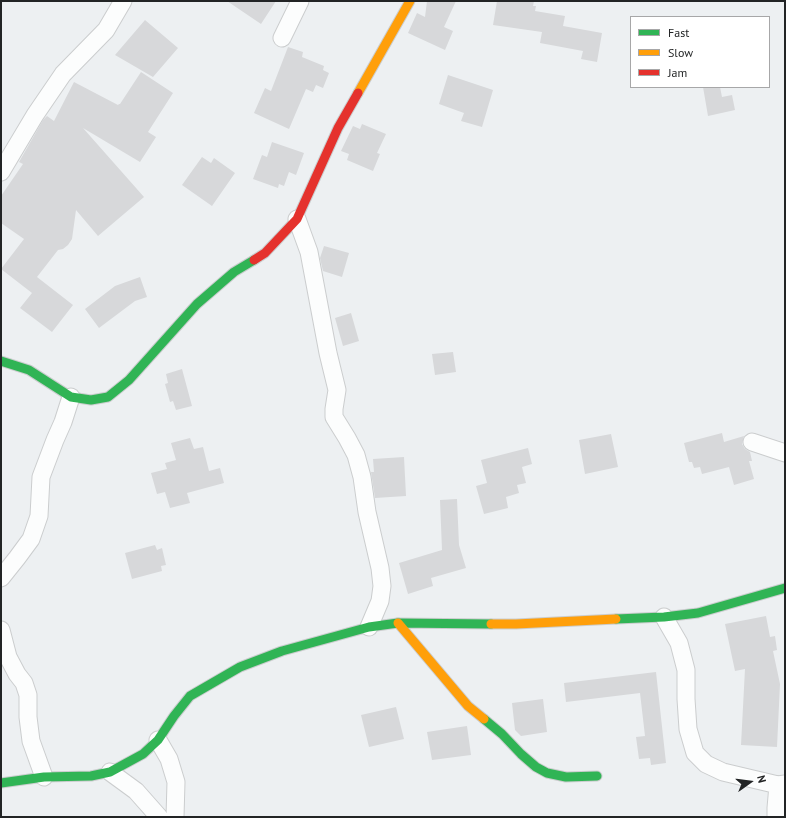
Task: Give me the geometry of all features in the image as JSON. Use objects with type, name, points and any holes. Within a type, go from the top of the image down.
[{"type":"street","points":[[1,172],[35,115],[63,74],[106,30],[124,1]]},
{"type":"street","points":[[282,38],[300,1]]},
{"type":"street","points":[[1,361],[29,370],[71,397],[91,400],[108,397],[129,380],[197,304],[234,272],[265,253],[297,219],[338,128],[410,1]]},
{"type":"street","points":[[297,219],[309,252],[336,390],[334,417],[356,455],[362,477],[367,512],[380,568],[382,586],[380,602],[369,627]]},
{"type":"street","points":[[1,578],[31,539],[39,516],[41,477],[63,422],[71,397]]},
{"type":"street","points":[[752,442],[785,453]]},
{"type":"street","points":[[1,783],[44,777],[91,776],[110,772],[143,754],[158,740],[190,696],[234,671],[282,651],[369,627],[398,623],[516,624],[664,617],[698,613],[785,588]]},
{"type":"street","points":[[664,617],[679,643],[686,670],[688,729],[695,753],[706,764],[723,772],[782,784],[776,808],[776,817]]},
{"type":"street","points":[[398,623],[468,706],[502,734],[536,767],[546,773],[566,777],[597,776]]},
{"type":"street","points":[[1,630],[8,657],[17,674],[24,683],[28,695],[28,717],[31,741],[44,777]]},
{"type":"street","points":[[158,740],[169,759],[176,782],[175,817]]},
{"type":"street","points":[[110,772],[136,791],[159,817]]},
{"type":"building","points":[[227,1],[276,1],[261,24]]},
{"type":"building","points":[[427,1],[456,1],[444,27],[453,31],[445,50],[408,33],[417,13],[425,17]]},
{"type":"building","points":[[497,1],[534,1],[533,6],[536,6],[535,11],[565,16],[563,26],[602,33],[597,62],[581,59],[583,51],[540,43],[542,32],[493,25]]},
{"type":"building","points":[[145,20],[178,48],[153,77],[115,55]]},
{"type":"building","points":[[288,47],[303,52],[302,57],[324,66],[323,70],[329,73],[323,88],[316,85],[313,92],[306,89],[289,129],[254,113],[265,88],[271,91]]},
{"type":"building","points":[[141,72],[173,93],[148,132],[156,137],[140,162],[83,128],[144,197],[98,236],[76,210],[72,239],[63,249],[58,250],[37,277],[73,305],[52,332],[20,308],[32,293],[1,269],[24,239],[1,223],[1,196],[23,164],[19,162],[43,120],[47,116],[54,121],[74,82],[118,105]]},
{"type":"building","points":[[448,75],[493,90],[482,127],[461,121],[464,113],[439,104]]},
{"type":"building","points":[[703,88],[720,88],[722,97],[732,95],[735,110],[708,116]]},
{"type":"building","points":[[362,124],[386,134],[377,153],[380,154],[373,171],[347,160],[349,154],[341,151],[353,126],[360,129]]},
{"type":"building","points":[[272,142],[304,153],[296,175],[289,172],[284,186],[279,184],[278,188],[253,179],[262,155],[267,157]]},
{"type":"building","points":[[202,157],[211,163],[214,158],[235,173],[212,206],[182,185]]},
{"type":"building","points":[[324,246],[349,253],[342,277],[323,271],[320,258]]},
{"type":"building","points":[[140,277],[147,297],[135,301],[99,328],[85,309],[115,286]]},
{"type":"building","points":[[351,313],[359,341],[343,346],[335,318]]},
{"type":"building","points":[[453,352],[456,372],[435,375],[432,354]]},
{"type":"building","points":[[182,369],[192,406],[176,410],[173,401],[170,402],[165,384],[168,383],[166,374]]},
{"type":"building","points":[[722,433],[724,442],[744,436],[742,444],[745,449],[750,452],[752,461],[749,461],[754,479],[734,485],[729,467],[702,474],[700,467],[694,468],[692,462],[689,462],[684,443]]},
{"type":"building","points":[[611,434],[618,467],[585,474],[579,440]]},
{"type":"building","points":[[190,438],[194,449],[203,447],[209,471],[220,468],[224,483],[187,493],[190,503],[170,508],[165,492],[157,494],[151,473],[167,469],[165,463],[176,460],[171,443]]},
{"type":"building","points":[[528,448],[532,464],[522,467],[526,483],[517,485],[519,493],[506,497],[508,508],[484,514],[476,486],[487,483],[481,460]]},
{"type":"building","points":[[404,457],[406,496],[375,498],[371,472],[374,472],[373,459]]},
{"type":"building","points":[[457,499],[459,545],[466,568],[431,578],[433,586],[408,594],[399,563],[442,550],[440,500]]},
{"type":"building","points":[[155,545],[157,550],[162,548],[166,565],[161,566],[162,571],[132,579],[125,553]]},
{"type":"building","points":[[766,616],[770,637],[775,636],[777,650],[773,651],[780,684],[777,747],[741,745],[745,669],[735,671],[725,624]]},
{"type":"building","points":[[656,672],[666,763],[651,765],[650,758],[639,759],[636,737],[645,736],[640,693],[566,702],[564,683]]},
{"type":"building","points":[[543,699],[547,732],[521,736],[515,730],[512,703]]},
{"type":"building","points":[[396,707],[404,739],[369,747],[361,715]]},
{"type":"building","points":[[467,726],[471,755],[432,760],[427,732]]},
{"type":"traffic: fast","points":[[1,361],[29,370],[71,397],[91,400],[108,397],[129,380],[197,304],[234,272],[254,260]]},
{"type":"traffic: fast","points":[[616,619],[664,617],[698,613],[785,588]]},
{"type":"traffic: fast","points":[[1,783],[44,777],[91,776],[110,772],[143,754],[158,740],[190,696],[240,667],[282,651],[369,627],[398,623],[491,624]]},
{"type":"traffic: fast","points":[[484,719],[536,767],[547,773],[566,777],[597,776]]},
{"type":"traffic: slow","points":[[358,93],[410,1]]},
{"type":"traffic: slow","points":[[491,624],[616,619]]},
{"type":"traffic: slow","points":[[398,623],[468,706],[484,719]]},
{"type":"traffic: jam","points":[[254,260],[265,253],[297,219],[338,128],[358,93]]}]
